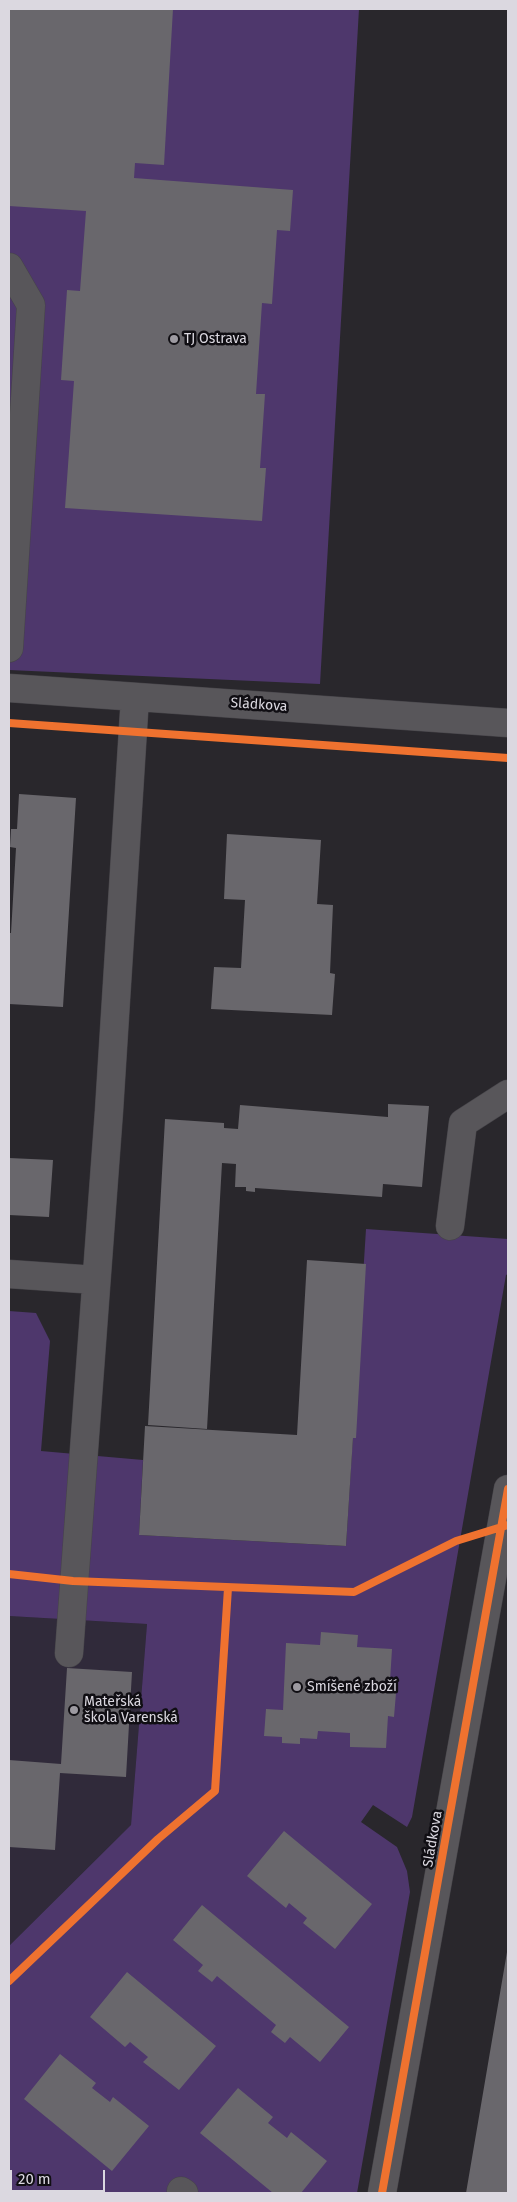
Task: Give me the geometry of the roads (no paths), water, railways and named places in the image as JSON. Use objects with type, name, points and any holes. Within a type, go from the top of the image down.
[{"type":"street","points":[[9,268],[31,305],[9,648]]},
{"type":"street","name":"Sládkova","points":[[9,688],[508,723]]},
{"type":"street","points":[[69,1653],[109,1111],[135,697]]},
{"type":"street","points":[[450,1226],[463,1123],[508,1094]]},
{"type":"street","points":[[9,1274],[96,1280]]},
{"type":"street","name":"Sládkova","points":[[382,2193],[508,1489]]},
{"type":"place","name":"TJ Ostrava","points":[[174,339]]},
{"type":"place","name":"Smíšené zboží","points":[[297,1687]]},
{"type":"place","name":"Mateřská škola Varenská","points":[[74,1710]]}]
